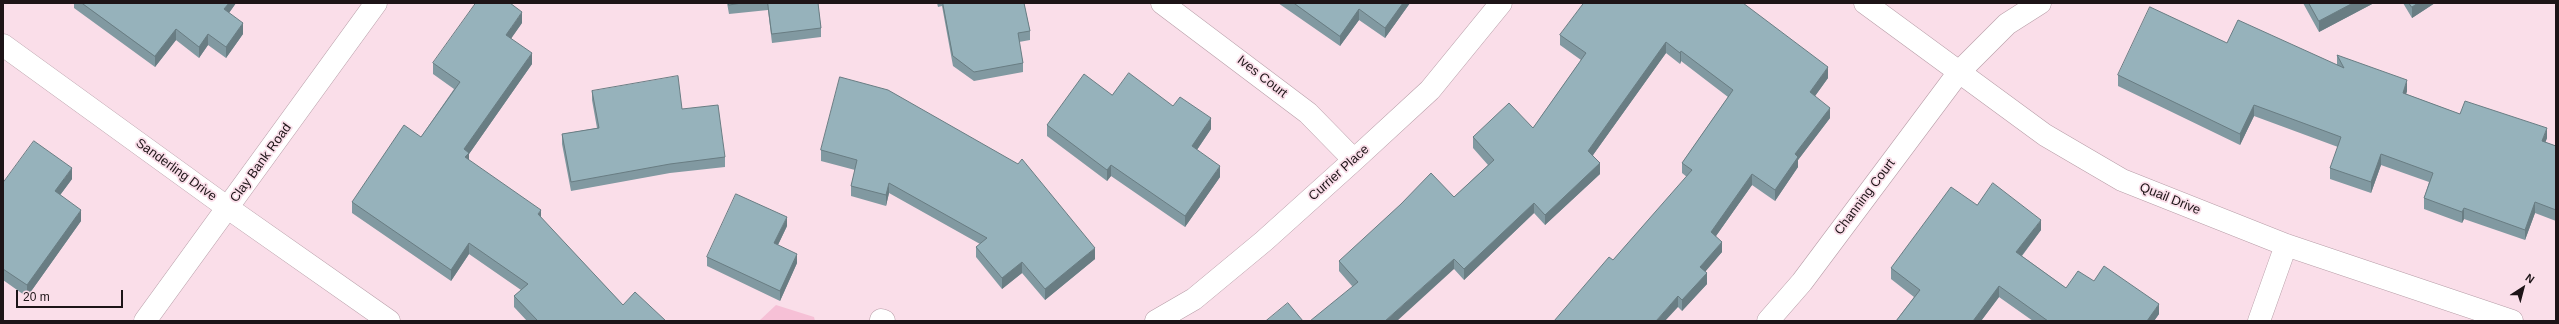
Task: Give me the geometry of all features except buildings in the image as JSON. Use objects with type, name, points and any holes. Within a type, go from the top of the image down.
[{"type":"street","name":"Clay Bank Road","points":[[145,321],[376,3]]},
{"type":"street","name":"Ives Court","points":[[1162,3],[1308,112],[1354,160]]},
{"type":"street","name":"Currier Place","points":[[1156,321],[1194,298],[1264,241],[1430,90],[1501,3]]},
{"type":"street","name":"Quail Drive","points":[[1865,3],[2045,135],[2122,180],[2286,245],[2512,321]]},
{"type":"street","name":"Channing Court","points":[[1768,321],[1802,282],[1959,72],[2007,24],[2040,3]]},
{"type":"street","name":"Sanderling Drive","points":[[3,45],[228,208],[389,321]]},
{"type":"street","points":[[2259,321],[2286,245]]},
{"type":"shaded area","points":[[776,305],[814,317],[815,321],[759,321]]}]
